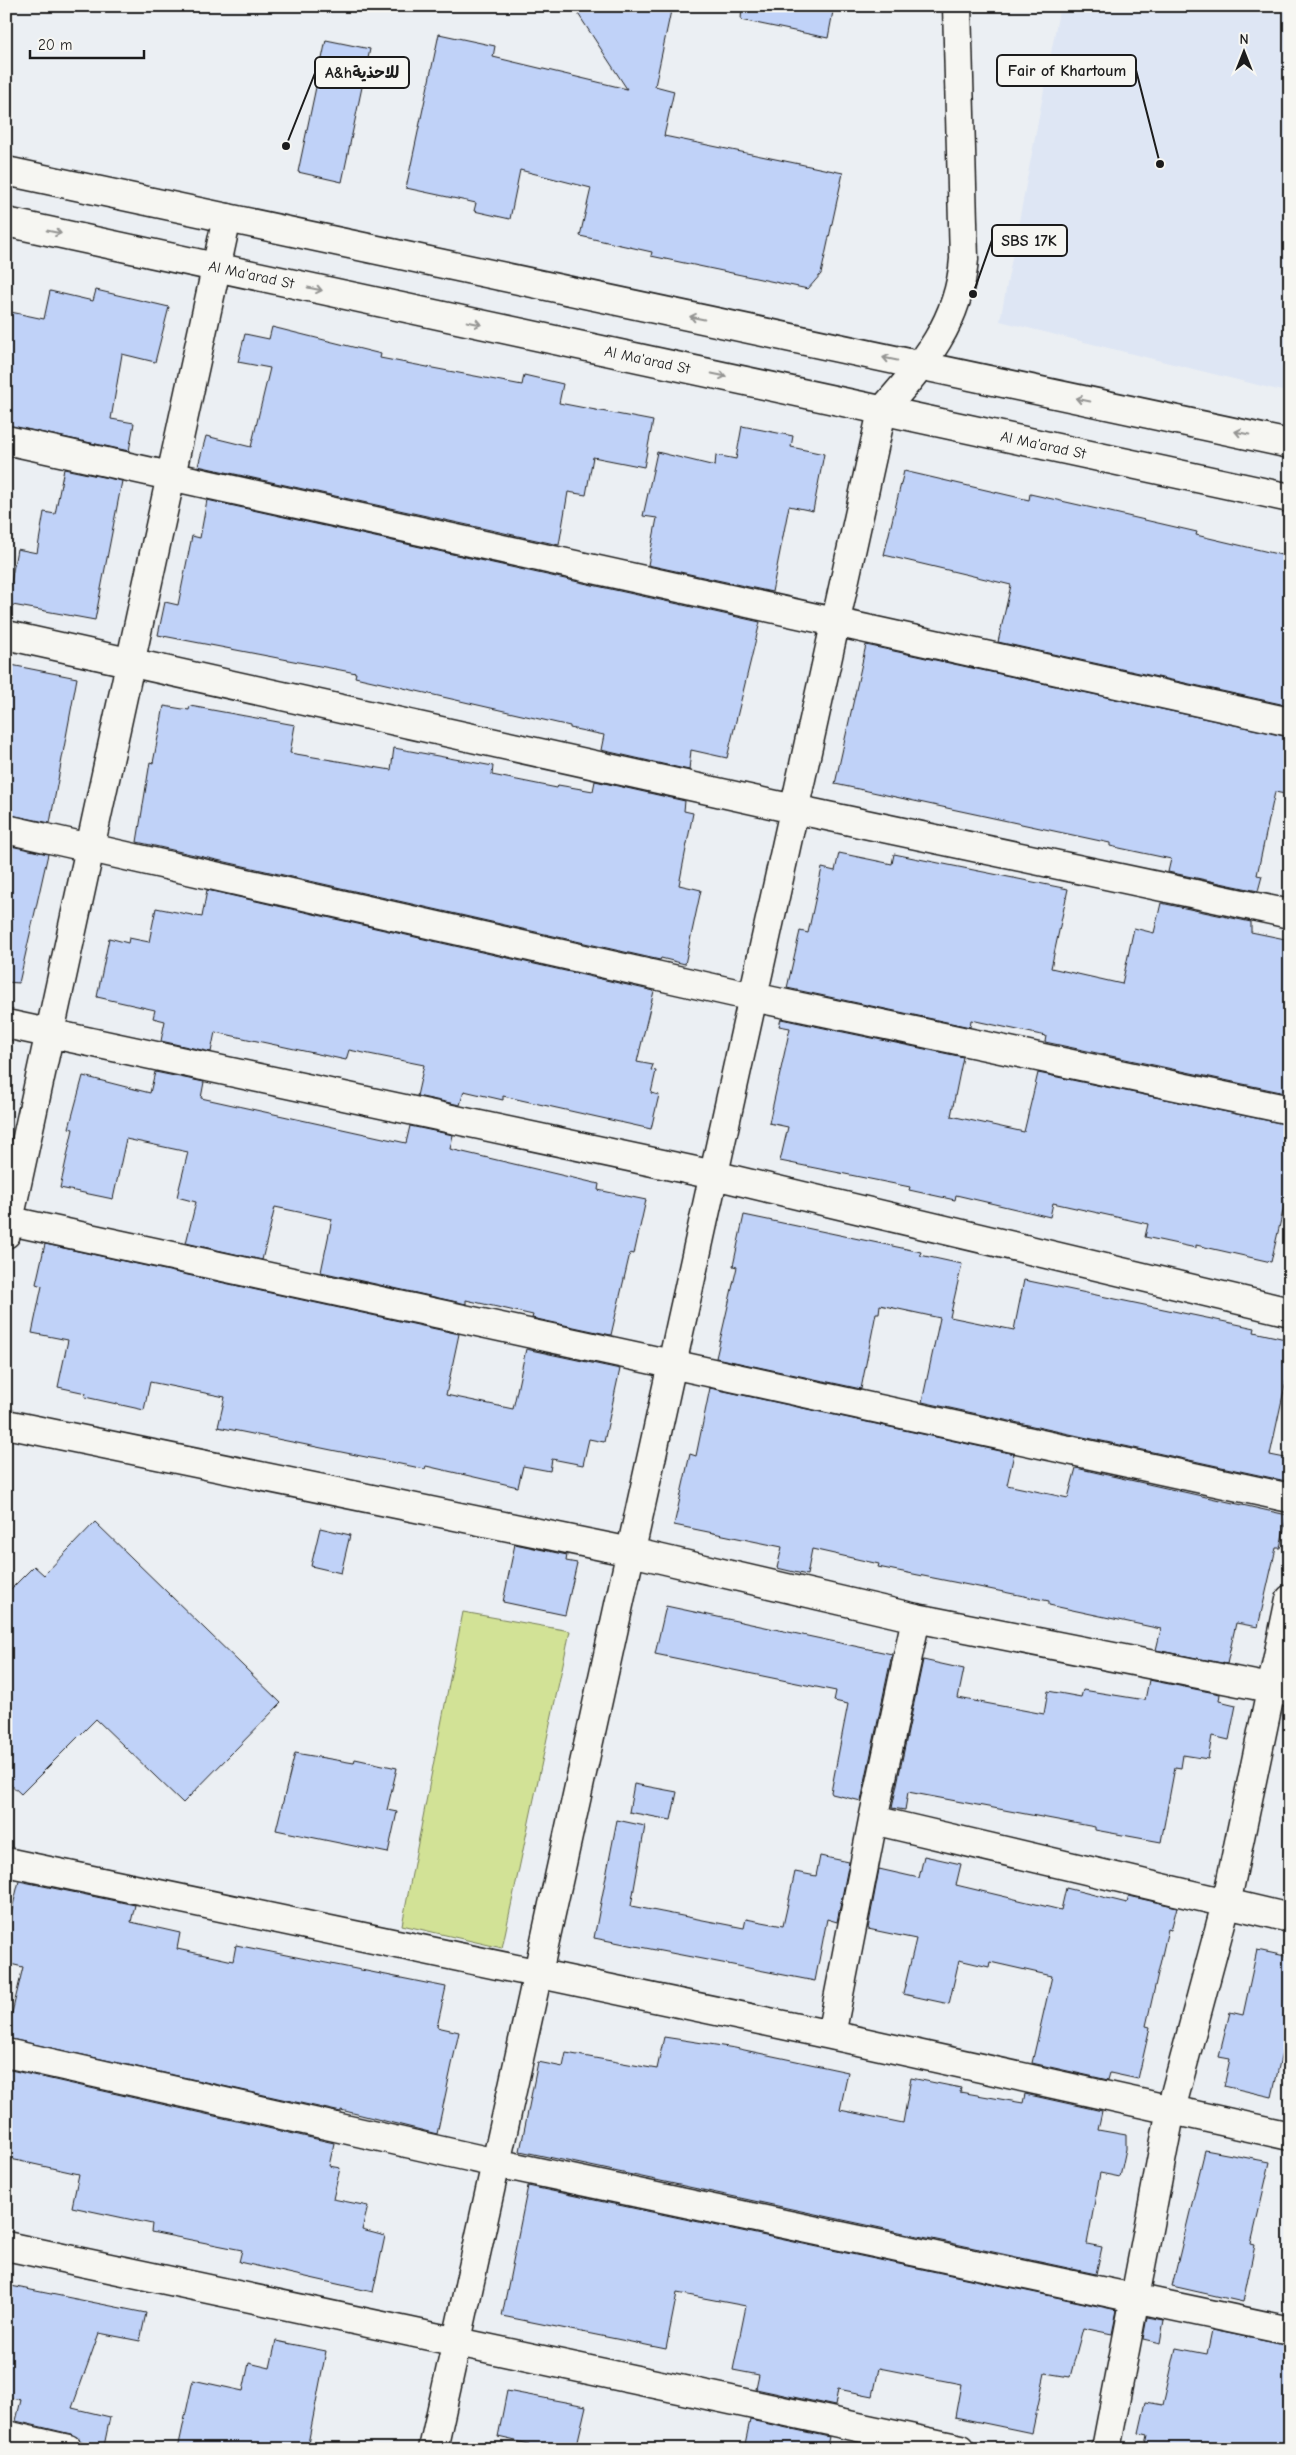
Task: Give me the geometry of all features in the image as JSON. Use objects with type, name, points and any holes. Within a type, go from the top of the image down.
[{"type":"street","points":[[433,2449],[882,411],[921,365],[944,332],[957,302],[962,282],[964,260],[957,6]]},
{"type":"street","points":[[6,171],[1290,444]]},
{"type":"street","points":[[227,218],[7,1225],[1290,1498]]},
{"type":"street","name":"Al Ma'arad St","points":[[6,222],[1290,498]]},
{"type":"street","points":[[6,440],[1290,722]]},
{"type":"street","points":[[6,635],[794,809],[1290,914]]},
{"type":"street","points":[[6,829],[753,997],[1290,1110]]},
{"type":"street","points":[[6,1024],[714,1175],[1290,1312]]},
{"type":"street","points":[[6,1424],[631,1552],[916,1618],[1280,1690]]},
{"type":"street","points":[[1106,2449],[1133,2299],[1172,2110],[1280,1690],[1290,1599]]},
{"type":"street","points":[[831,2035],[872,1820],[916,1618]]},
{"type":"street","points":[[872,1820],[1290,1918]]},
{"type":"street","points":[[6,1862],[831,2035],[1290,2136]]},
{"type":"street","points":[[6,2054],[496,2163],[1290,2331]]},
{"type":"street","points":[[6,2246],[961,2449]]},
{"type":"street","points":[[6,2435],[68,2449]]},
{"type":"shaded area","points":[[1060,6],[1290,6],[1290,393],[1000,321]]},
{"type":"green space","points":[[463,1612],[570,1631],[502,1948],[402,1925]]},
{"type":"building","points":[[573,6],[672,6],[655,86],[674,91],[664,136],[843,173],[821,274],[808,289],[651,256],[652,252],[580,236],[591,188],[520,170],[510,219],[474,211],[476,203],[406,188],[439,34],[495,46],[493,57],[627,89]]},
{"type":"building","points":[[742,6],[834,6],[828,38],[741,20]]},
{"type":"building","points":[[326,40],[370,49],[342,182],[298,172]]},
{"type":"building","points":[[96,290],[169,307],[155,362],[122,354],[111,419],[134,423],[129,451],[6,425],[6,311],[44,319],[50,291],[93,301]]},
{"type":"building","points":[[272,327],[381,354],[380,358],[522,385],[524,375],[563,384],[559,403],[653,421],[644,467],[593,457],[586,495],[568,492],[559,545],[198,466],[206,436],[251,447],[270,368],[238,362],[245,334],[269,339]]},
{"type":"building","points":[[742,426],[793,436],[791,447],[824,454],[813,511],[789,506],[772,592],[648,565],[657,518],[643,516],[657,452],[715,466],[716,455],[736,459]]},
{"type":"building","points":[[64,469],[122,481],[95,620],[7,604],[17,549],[37,553],[44,512],[55,514]]},
{"type":"building","points":[[904,471],[1029,500],[1030,494],[1197,532],[1196,535],[1290,557],[1290,706],[998,642],[1011,585],[884,555]]},
{"type":"building","points":[[207,500],[760,622],[727,758],[691,750],[689,770],[601,750],[604,735],[570,728],[570,726],[355,677],[356,673],[158,635],[165,602],[178,605],[192,536],[200,538]]},
{"type":"building","points":[[866,645],[1290,737],[1290,795],[1275,792],[1257,875],[1262,876],[1258,891],[1168,872],[1171,859],[1110,846],[1110,843],[835,784]]},
{"type":"building","points":[[6,664],[77,678],[50,823],[6,814]]},
{"type":"building","points":[[164,706],[189,710],[190,706],[295,725],[290,753],[391,770],[394,748],[493,766],[492,775],[557,788],[558,785],[593,791],[595,781],[685,801],[684,811],[693,813],[679,885],[701,890],[685,964],[661,958],[660,960],[137,842],[150,762],[153,763]]},
{"type":"building","points":[[6,845],[48,854],[19,983],[6,982]]},
{"type":"building","points":[[839,853],[892,864],[894,854],[1068,889],[1051,968],[1122,984],[1134,928],[1154,933],[1161,903],[1251,922],[1251,932],[1290,940],[1290,1094],[1045,1042],[1046,1036],[971,1020],[970,1027],[787,988],[800,931],[808,933],[822,868],[835,871]]},
{"type":"building","points":[[207,890],[654,991],[637,1062],[653,1065],[651,1070],[656,1071],[651,1093],[659,1095],[651,1129],[503,1096],[503,1100],[464,1091],[460,1105],[417,1096],[424,1065],[349,1050],[346,1060],[215,1032],[211,1052],[161,1041],[165,1021],[153,1018],[155,1010],[97,997],[109,938],[128,943],[129,938],[149,942],[156,908],[202,917]]},
{"type":"building","points":[[781,1019],[963,1057],[951,1116],[1024,1132],[1038,1073],[1290,1125],[1290,1181],[1271,1262],[1196,1245],[1196,1248],[1145,1237],[1148,1224],[1053,1203],[1050,1217],[956,1195],[955,1200],[909,1190],[910,1187],[780,1161],[788,1127],[769,1123],[790,1028],[779,1026]]},
{"type":"building","points":[[155,1072],[204,1082],[201,1098],[406,1143],[410,1126],[453,1135],[450,1149],[599,1184],[598,1190],[646,1200],[634,1254],[630,1253],[611,1335],[532,1318],[533,1315],[466,1300],[466,1304],[321,1272],[332,1219],[275,1207],[262,1260],[186,1243],[196,1202],[177,1197],[188,1152],[126,1139],[113,1199],[60,1188],[73,1129],[69,1128],[83,1076],[150,1093]]},
{"type":"building","points":[[744,1215],[921,1252],[920,1255],[962,1264],[950,1317],[1014,1330],[1024,1280],[1255,1328],[1254,1332],[1290,1340],[1290,1382],[1286,1381],[1270,1455],[1290,1459],[1286,1481],[922,1402],[940,1318],[880,1305],[879,1313],[876,1313],[861,1389],[716,1358],[737,1267],[733,1266]]},
{"type":"building","points":[[45,1244],[459,1334],[446,1395],[513,1409],[526,1349],[620,1369],[604,1442],[589,1439],[583,1465],[552,1459],[550,1471],[523,1466],[518,1487],[426,1466],[425,1469],[218,1427],[225,1397],[150,1382],[144,1410],[85,1397],[86,1393],[58,1387],[68,1340],[32,1333],[42,1286],[36,1284]]},
{"type":"building","points":[[710,1388],[1014,1454],[1007,1485],[1068,1498],[1076,1468],[1287,1515],[1280,1548],[1276,1548],[1258,1627],[1236,1623],[1227,1664],[1156,1650],[1161,1629],[1049,1605],[1049,1601],[878,1567],[879,1564],[812,1549],[807,1575],[777,1568],[782,1547],[674,1525],[690,1454],[696,1456]]},
{"type":"building","points":[[95,1522],[281,1703],[183,1803],[96,1719],[21,1794],[6,1780],[6,1594],[34,1566],[44,1575]]},
{"type":"building","points":[[320,1528],[350,1535],[341,1573],[311,1566]]},
{"type":"building","points":[[515,1544],[567,1555],[566,1561],[577,1563],[565,1615],[503,1602]]},
{"type":"building","points":[[666,1606],[892,1654],[861,1801],[832,1794],[831,1792],[848,1704],[834,1701],[836,1691],[655,1654]]},
{"type":"building","points":[[923,1660],[964,1669],[958,1698],[1044,1714],[1048,1691],[1081,1697],[1083,1690],[1145,1700],[1149,1680],[1220,1694],[1219,1701],[1236,1705],[1229,1740],[1212,1736],[1208,1759],[1183,1755],[1181,1768],[1175,1767],[1161,1842],[1095,1830],[1095,1827],[908,1792],[905,1810],[892,1808]]},
{"type":"building","points":[[295,1753],[354,1763],[355,1759],[397,1768],[387,1810],[397,1812],[388,1853],[276,1830]]},
{"type":"building","points":[[634,1784],[677,1792],[671,1820],[629,1812]]},
{"type":"building","points":[[617,1820],[645,1826],[631,1906],[744,1928],[746,1919],[783,1926],[795,1872],[816,1876],[820,1856],[849,1862],[837,1922],[827,1919],[815,1981],[594,1938]]},
{"type":"building","points":[[924,1856],[961,1864],[956,1885],[1061,1910],[1066,1888],[1127,1903],[1129,1896],[1177,1907],[1171,1930],[1168,1929],[1146,2026],[1150,2027],[1138,2079],[1110,2073],[1108,2080],[1032,2063],[1052,1976],[990,1962],[989,1967],[959,1960],[949,2004],[903,1994],[916,1939],[868,1929],[879,1869],[919,1878]]},
{"type":"building","points":[[19,1881],[135,1905],[131,1922],[180,1933],[177,1949],[233,1961],[236,1945],[446,1987],[437,2027],[459,2032],[437,2134],[341,2110],[341,2112],[6,2038],[23,1967],[6,1963],[6,1934]]},
{"type":"building","points":[[1257,1950],[1290,1957],[1290,2017],[1272,2097],[1224,2086],[1230,2059],[1219,2057],[1230,2012],[1243,2015]]},
{"type":"building","points":[[664,2037],[735,2048],[848,2072],[840,2110],[903,2123],[911,2078],[961,2088],[960,2092],[1023,2103],[1025,2094],[1102,2111],[1098,2130],[1126,2135],[1126,2149],[1120,2177],[1100,2173],[1087,2244],[1102,2247],[1096,2274],[520,2151],[538,2062],[563,2067],[566,2053],[657,2069]]},
{"type":"building","points":[[6,2069],[334,2143],[329,2166],[340,2168],[333,2199],[368,2206],[362,2230],[385,2236],[373,2292],[239,2262],[242,2250],[151,2232],[152,2224],[72,2207],[79,2174],[6,2158]]},
{"type":"building","points":[[1205,2150],[1270,2162],[1251,2244],[1255,2245],[1243,2302],[1172,2286]]},
{"type":"building","points":[[528,2186],[1117,2310],[1112,2334],[1083,2328],[1070,2377],[1045,2373],[1032,2433],[955,2417],[961,2384],[879,2368],[873,2396],[838,2389],[835,2406],[756,2389],[759,2375],[733,2370],[746,2306],[677,2293],[666,2349],[502,2316]]},
{"type":"building","points":[[6,2285],[146,2313],[140,2341],[99,2333],[72,2408],[110,2417],[104,2446],[81,2441],[71,2434],[16,2421],[21,2400],[6,2397]]},
{"type":"building","points":[[1147,2317],[1164,2320],[1160,2343],[1143,2339]]},
{"type":"building","points":[[1212,2330],[1290,2346],[1290,2449],[1144,2449],[1147,2435],[1139,2433],[1146,2402],[1163,2405],[1176,2348],[1207,2354]]},
{"type":"building","points":[[276,2341],[326,2351],[307,2449],[178,2449],[193,2380],[243,2391],[249,2363],[270,2368]]},
{"type":"building","points":[[507,2391],[586,2406],[576,2449],[528,2449],[529,2444],[498,2437]]},
{"type":"building","points":[[750,2420],[829,2437],[826,2449],[744,2449]]},
{"type":"place","name":"A&hللاحذية","points":[[286,146]]},
{"type":"place","name":"Fair of Khartoum","points":[[1160,164]]},
{"type":"place","name":"SBS 17K","points":[[973,294]]}]
